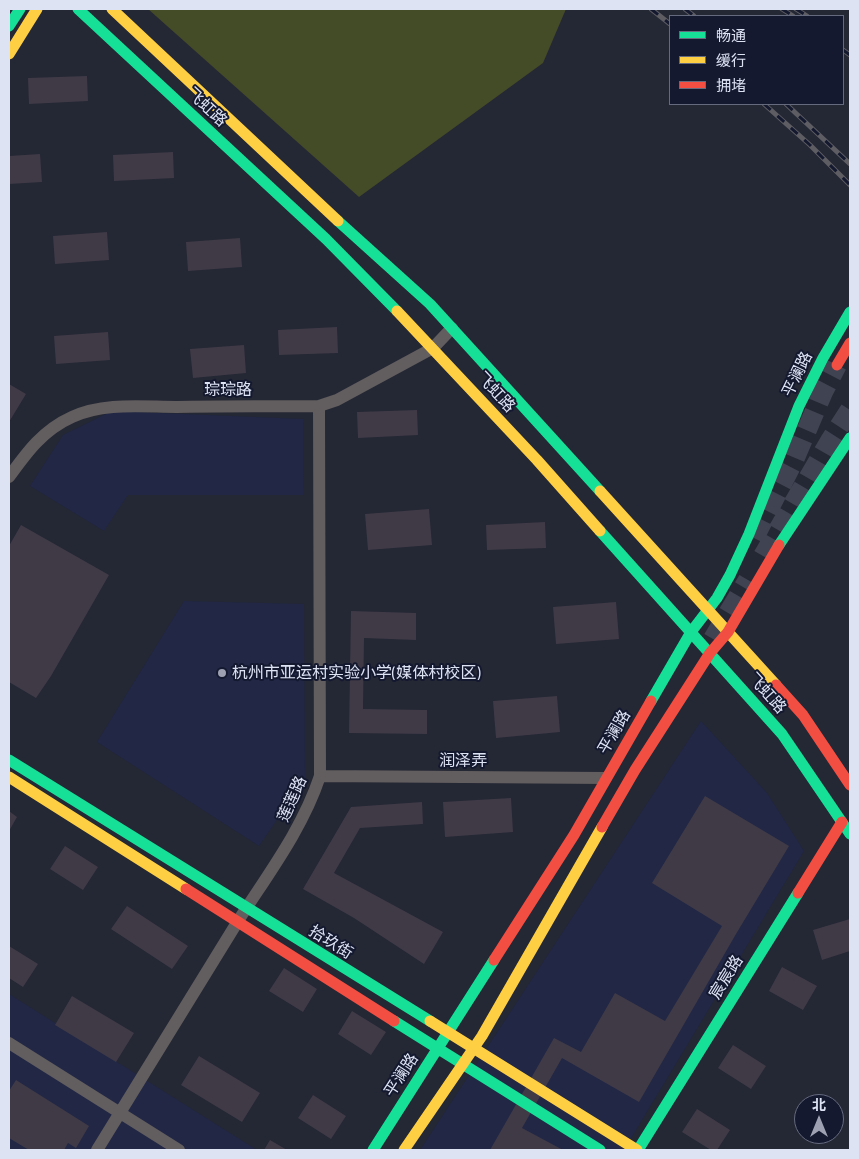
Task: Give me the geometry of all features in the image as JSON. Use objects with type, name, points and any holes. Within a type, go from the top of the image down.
[{"type":"main road","points":[[9,26],[20,9]]},
{"type":"main road","points":[[9,54],[38,9]]},
{"type":"main road","name":"飞虹路","points":[[78,9],[326,239],[433,348],[537,460],[782,734],[850,834]]},
{"type":"main road","name":"飞虹路","points":[[112,9],[370,251],[430,304],[803,715],[850,785]]},
{"type":"main road","name":"平澜路","points":[[373,1150],[574,835],[691,632],[730,576],[762,503],[799,407],[828,348],[850,312]]},
{"type":"main road","points":[[837,364],[850,343]]},
{"type":"main road","points":[[404,1150],[474,1049],[635,770],[710,653],[728,632],[774,552],[850,438]]},
{"type":"main road","name":"拾玖街","points":[[9,760],[638,1150]]},
{"type":"main road","name":"拾玖街","points":[[9,777],[462,1065],[600,1150]]},
{"type":"main road","name":"宸宸路","points":[[638,1150],[842,822]]},
{"type":"street","name":"琮琮路","points":[[9,476],[43,435],[72,417],[90,411],[123,406],[319,406],[337,400],[433,348],[452,328]]},
{"type":"street","name":"莲莲路","points":[[97,1150],[246,908],[298,829],[320,776],[319,406]]},
{"type":"street","name":"润泽弄","points":[[320,776],[606,778]]},
{"type":"street","points":[[9,1043],[179,1150]]},
{"type":"shaded area","points":[[112,411],[303,419],[304,495],[128,495],[104,531],[30,486],[63,435]]},
{"type":"shaded area","name":"杭州市亚运村实验小学(媒体村校区)","points":[[184,601],[304,604],[305,779],[259,846],[97,742]]},
{"type":"shaded area","points":[[701,721],[767,793],[804,851],[624,1150],[420,1150]]},
{"type":"shaded area","points":[[9,994],[257,1150],[9,1150]]},
{"type":"green space","points":[[148,9],[566,9],[543,63],[359,197]]},
{"type":"building","points":[[87,76],[88,101],[29,104],[28,78]]},
{"type":"building","points":[[173,152],[174,178],[114,181],[113,155]]},
{"type":"building","points":[[40,154],[42,182],[9,184],[9,156]]},
{"type":"building","points":[[107,232],[109,260],[55,264],[53,236]]},
{"type":"building","points":[[240,238],[242,267],[188,271],[186,242]]},
{"type":"building","points":[[337,327],[338,353],[279,355],[278,330]]},
{"type":"building","points":[[108,332],[110,360],[56,364],[54,336]]},
{"type":"building","points":[[244,345],[246,373],[193,378],[190,349]]},
{"type":"building","points":[[9,384],[26,394],[9,422]]},
{"type":"building","points":[[417,410],[418,435],[358,438],[357,412]]},
{"type":"building","points":[[429,509],[432,545],[368,550],[365,514]]},
{"type":"building","points":[[545,522],[546,548],[487,550],[486,525]]},
{"type":"building","points":[[21,525],[109,575],[51,676],[36,698],[9,682],[9,546]]},
{"type":"building","points":[[616,602],[619,639],[556,644],[553,607]]},
{"type":"building","points":[[351,611],[416,613],[416,640],[364,638],[363,709],[427,710],[427,734],[349,733]]},
{"type":"building","points":[[557,696],[560,732],[496,738],[493,701]]},
{"type":"building","points":[[705,796],[789,846],[639,1102],[562,1058],[522,1128],[563,1150],[490,1150],[554,1038],[581,1052],[615,993],[665,1021],[722,926],[652,883]]},
{"type":"building","points":[[511,798],[513,832],[445,837],[443,802]]},
{"type":"building","points":[[422,802],[423,824],[360,828],[334,873],[443,932],[424,964],[354,918],[303,889],[351,807]]},
{"type":"building","points":[[9,811],[17,817],[9,831]]},
{"type":"building","points":[[65,846],[98,867],[83,890],[50,869]]},
{"type":"building","points":[[127,906],[188,946],[172,969],[111,929]]},
{"type":"building","points":[[850,919],[850,951],[822,960],[813,930]]},
{"type":"building","points":[[9,946],[38,964],[23,987],[9,978]]},
{"type":"building","points":[[782,967],[817,986],[803,1010],[769,991]]},
{"type":"building","points":[[284,968],[317,989],[303,1012],[269,991]]},
{"type":"building","points":[[72,996],[134,1033],[116,1062],[55,1025]]},
{"type":"building","points":[[352,1011],[386,1032],[371,1055],[338,1034]]},
{"type":"building","points":[[733,1045],[766,1066],[751,1089],[718,1068]]},
{"type":"building","points":[[199,1056],[260,1093],[242,1122],[181,1085]]},
{"type":"building","points":[[16,1080],[89,1126],[76,1148],[68,1143],[64,1150],[29,1150],[9,1138],[9,1091]]},
{"type":"building","points":[[313,1095],[346,1116],[331,1139],[298,1118]]},
{"type":"building","points":[[697,1109],[730,1130],[717,1150],[711,1150],[682,1132]]},
{"type":"building","points":[[270,1140],[287,1150],[264,1150]]},
{"type":"tunnel","points":[[754,538],[794,460],[823,392],[837,365]]},
{"type":"tunnel","points":[[763,556],[850,410]]},
{"type":"tunnel","points":[[713,639],[748,580]]},
{"type":"railway","points":[[651,9],[669,23]]},
{"type":"railway","points":[[685,9],[693,15]]},
{"type":"railway","points":[[782,9],[791,15]]},
{"type":"railway","points":[[796,9],[805,15]]},
{"type":"railway","points":[[844,51],[850,55]]},
{"type":"railway","points":[[765,105],[810,145],[850,185]]},
{"type":"railway","points":[[787,105],[850,164]]},
{"type":"traffic: fast","points":[[9,26],[20,9]]},
{"type":"traffic: fast","points":[[78,9],[326,239],[397,311]]},
{"type":"traffic: fast","points":[[338,221],[430,304],[600,491]]},
{"type":"traffic: fast","points":[[651,701],[691,632],[717,598],[730,575],[749,534],[799,406],[823,358],[850,312]]},
{"type":"traffic: fast","points":[[779,545],[850,438]]},
{"type":"traffic: fast","points":[[600,531],[782,734],[850,834]]},
{"type":"traffic: fast","points":[[9,760],[430,1021]]},
{"type":"traffic: fast","points":[[638,1150],[798,893]]},
{"type":"traffic: fast","points":[[373,1150],[494,960]]},
{"type":"traffic: fast","points":[[394,1021],[600,1150]]},
{"type":"traffic: slow","points":[[9,54],[37,9]]},
{"type":"traffic: slow","points":[[112,9],[338,221]]},
{"type":"traffic: slow","points":[[397,311],[537,460],[600,531]]},
{"type":"traffic: slow","points":[[600,491],[776,685]]},
{"type":"traffic: slow","points":[[9,777],[186,889]]},
{"type":"traffic: slow","points":[[404,1150],[482,1036],[602,827]]},
{"type":"traffic: slow","points":[[430,1021],[637,1150]]},
{"type":"traffic: jam","points":[[837,365],[850,343]]},
{"type":"traffic: jam","points":[[602,827],[635,770],[710,653],[728,632],[779,545]]},
{"type":"traffic: jam","points":[[776,685],[803,715],[850,785]]},
{"type":"traffic: jam","points":[[494,960],[574,835],[651,701]]},
{"type":"traffic: jam","points":[[798,893],[842,822]]},
{"type":"traffic: jam","points":[[186,889],[394,1021]]},
{"type":"place","name":"杭州市亚运村实验小学(媒体村校区)","points":[[222,673]]}]
